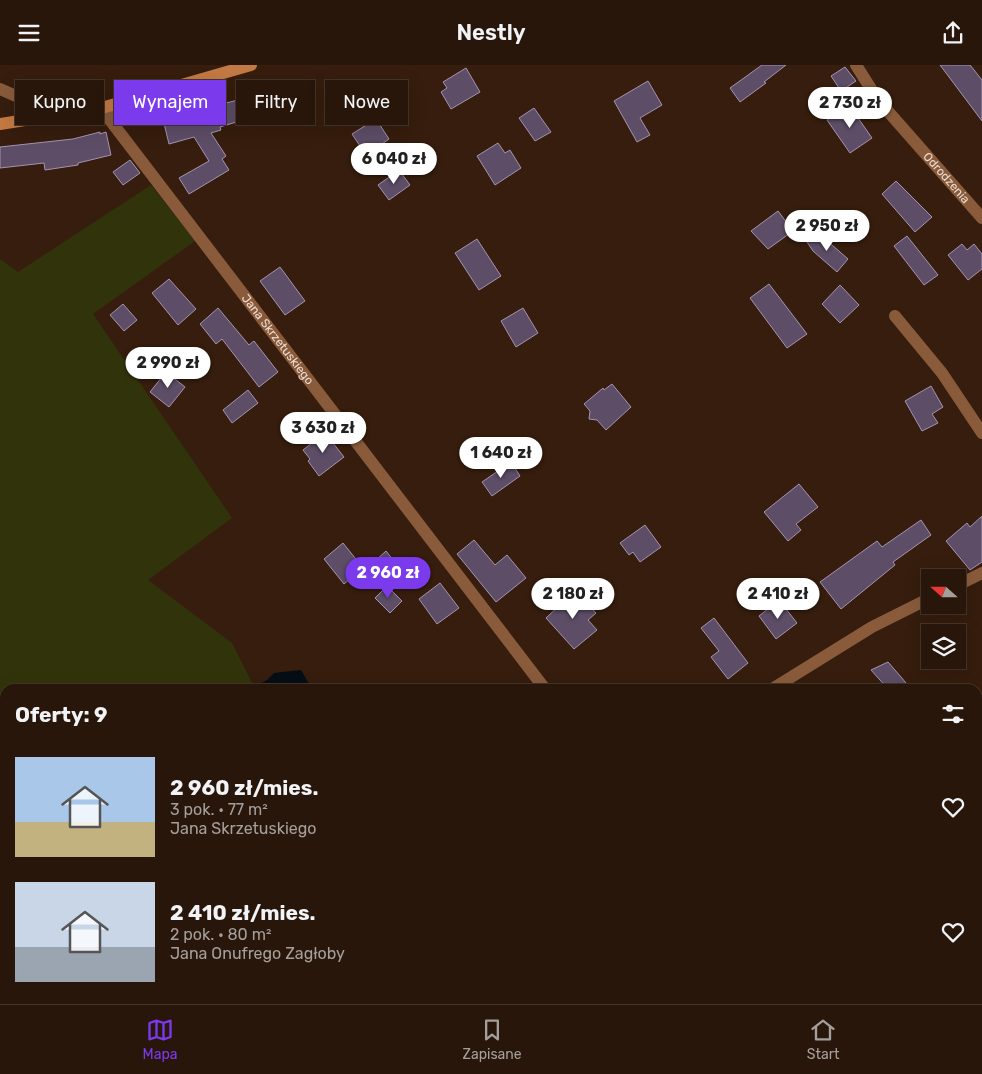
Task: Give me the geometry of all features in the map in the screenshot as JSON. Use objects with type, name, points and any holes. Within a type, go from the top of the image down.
[{"type":"street","points":[[105,107],[251,65]]},
{"type":"street","name":"Odrodzenia","points":[[856,65],[878,100],[982,219]]},
{"type":"street","points":[[0,89],[15,96]]},
{"type":"street","name":"Jana Skrzetuskiego","points":[[105,107],[110,120],[542,684]]},
{"type":"street","points":[[0,124],[15,122]]},
{"type":"street","points":[[895,316],[942,373],[982,433]]},
{"type":"street","points":[[966,581],[982,573]]},
{"type":"street","points":[[780,684],[872,627],[921,603]]},
{"type":"green space","points":[[151,185],[195,241],[93,314],[232,518],[148,580],[232,643],[252,684],[0,684],[0,259],[18,272]]},
{"type":"shaded area","points":[[301,670],[309,684],[260,684],[274,673]]},
{"type":"building","points":[[762,65],[786,65],[740,102],[730,88]]},
{"type":"building","points":[[940,65],[970,65],[982,80],[982,121]]},
{"type":"building","points":[[845,67],[856,81],[841,91],[831,76]]},
{"type":"building","points":[[466,68],[480,92],[451,109],[441,92],[447,88],[443,82]]},
{"type":"building","points":[[648,81],[662,105],[640,118],[650,135],[637,142],[614,101]]},
{"type":"building","points":[[236,101],[236,122],[220,127],[221,130],[211,133],[226,156],[222,159],[229,170],[189,194],[179,178],[209,161],[194,137],[169,144],[164,125],[226,125],[226,103]]},
{"type":"building","points":[[849,105],[872,138],[850,153],[827,120]]},
{"type":"building","points":[[534,108],[551,132],[535,141],[519,118]]},
{"type":"building","points":[[366,125],[380,125],[389,139],[366,155],[352,134]]},
{"type":"building","points":[[100,132],[100,134],[106,132],[111,155],[78,163],[78,165],[45,170],[44,163],[0,168],[0,147],[73,139]]},
{"type":"building","points":[[498,143],[505,153],[510,150],[521,168],[495,185],[477,156]]},
{"type":"building","points":[[130,160],[140,173],[123,185],[113,172]]},
{"type":"building","points":[[399,170],[410,185],[389,200],[378,185]]},
{"type":"building","points":[[896,181],[932,217],[915,232],[882,194]]},
{"type":"building","points":[[778,211],[793,231],[768,249],[751,231]]},
{"type":"building","points":[[816,231],[848,259],[837,272],[813,251],[807,242]]},
{"type":"building","points":[[907,236],[938,275],[924,285],[894,246]]},
{"type":"building","points":[[477,239],[501,276],[479,290],[455,253]]},
{"type":"building","points":[[962,244],[967,250],[974,244],[982,254],[982,269],[968,280],[948,255]]},
{"type":"building","points":[[280,267],[305,301],[285,315],[260,281]]},
{"type":"building","points":[[169,279],[196,309],[178,325],[152,293]]},
{"type":"building","points":[[769,284],[807,334],[787,348],[750,298]]},
{"type":"building","points":[[840,285],[859,305],[840,323],[822,304]]},
{"type":"building","points":[[123,304],[137,320],[124,331],[110,315]]},
{"type":"building","points":[[218,308],[249,345],[254,341],[278,372],[259,387],[222,339],[216,344],[200,324]]},
{"type":"building","points":[[523,308],[538,333],[516,347],[501,321]]},
{"type":"building","points":[[166,372],[185,387],[169,407],[150,392]]},
{"type":"building","points":[[612,384],[631,407],[606,430],[597,420],[589,419],[590,411],[584,404],[603,388],[604,390]]},
{"type":"building","points":[[931,386],[943,407],[932,414],[938,423],[922,431],[905,401]]},
{"type":"building","points":[[248,390],[258,403],[232,423],[223,410]]},
{"type":"building","points":[[325,433],[344,457],[319,476],[308,461],[310,459],[303,450]]},
{"type":"building","points":[[511,462],[520,476],[492,496],[482,482]]},
{"type":"building","points":[[799,484],[818,507],[796,524],[801,530],[788,541],[764,512]]},
{"type":"building","points":[[982,516],[982,562],[970,570],[946,541],[967,523],[970,527]]},
{"type":"building","points":[[921,520],[931,535],[893,562],[895,565],[841,609],[820,582],[877,541],[882,547]]},
{"type":"building","points":[[645,525],[661,547],[640,562],[633,552],[629,555],[620,543]]},
{"type":"building","points":[[474,540],[495,565],[507,555],[526,578],[496,602],[457,554]]},
{"type":"building","points":[[343,543],[363,568],[344,584],[324,559]]},
{"type":"building","points":[[386,551],[398,566],[386,576],[374,562]]},
{"type":"building","points":[[440,583],[459,608],[437,624],[419,599]]},
{"type":"building","points":[[387,586],[402,601],[390,613],[375,598]]},
{"type":"building","points":[[575,591],[596,613],[588,620],[597,630],[574,649],[546,618]]},
{"type":"building","points":[[779,600],[797,623],[776,639],[759,616]]},
{"type":"building","points":[[714,618],[748,663],[728,679],[711,657],[719,651],[701,628]]},
{"type":"building","points":[[888,662],[907,684],[884,684],[871,670]]}]
